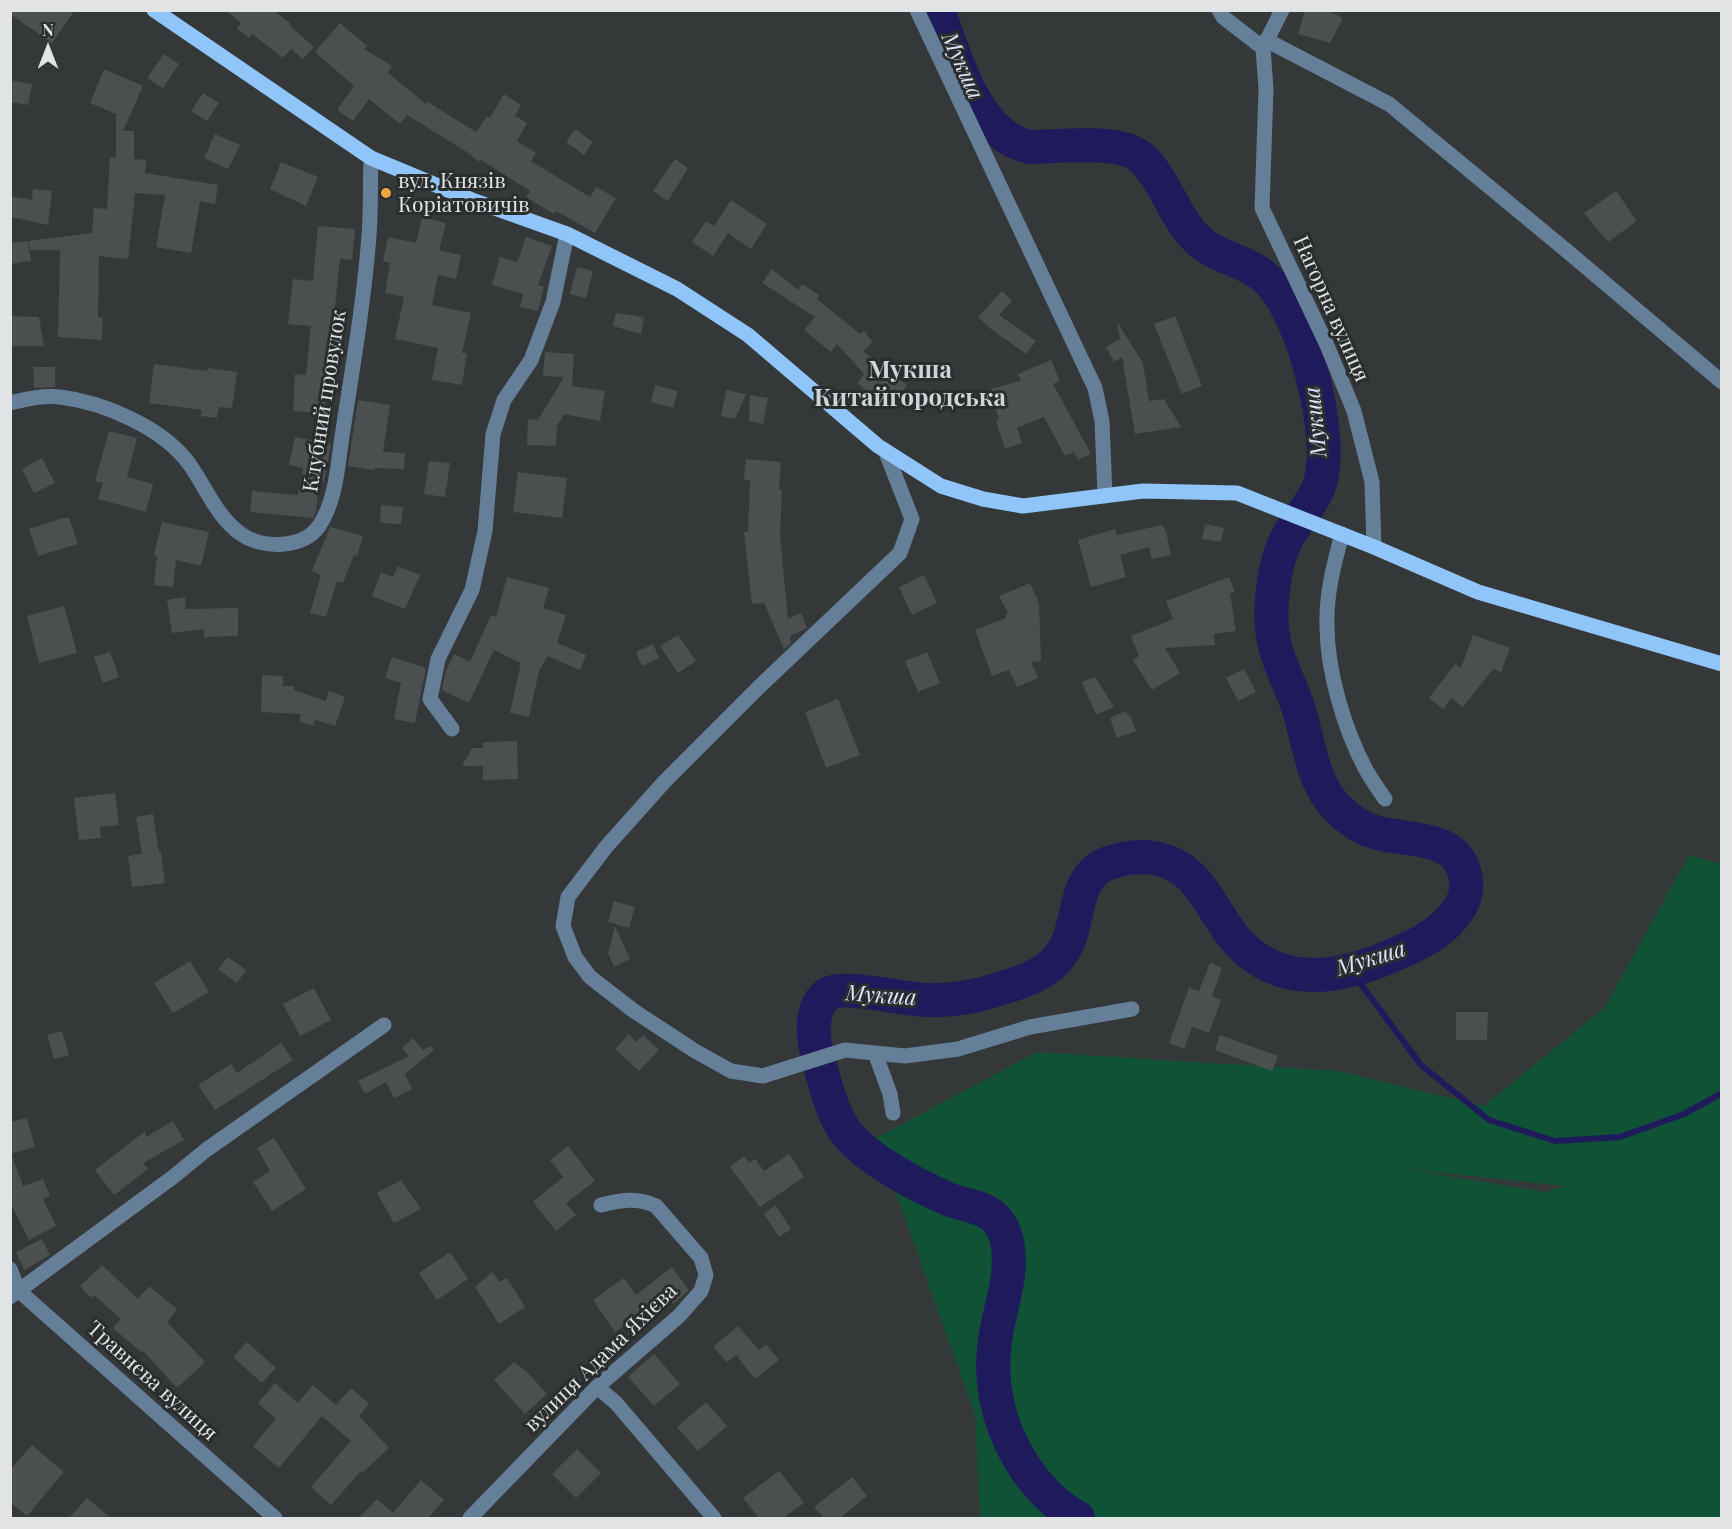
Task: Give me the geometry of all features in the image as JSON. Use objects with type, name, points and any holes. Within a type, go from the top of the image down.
[{"type":"main road","points":[[154,10],[371,159],[472,200],[567,234],[676,289],[748,335],[885,450],[941,486],[983,499],[1023,506],[1143,490],[1237,493],[1374,547],[1478,592],[1722,664]]},
{"type":"street","points":[[917,10],[1095,388],[1102,421],[1105,496]]},
{"type":"street","points":[[1219,10],[1223,17],[1265,44],[1389,104],[1722,382]]},
{"type":"street","points":[[1265,44],[1278,23],[1282,10]]},
{"type":"street","name":"Нагорна вулиця","points":[[1265,44],[1266,89],[1262,208],[1326,343],[1354,411],[1372,482],[1374,547]]},
{"type":"street","name":"Клубний провулок","points":[[10,403],[38,397],[58,396],[84,401],[139,422],[163,439],[188,462],[222,516],[241,534],[255,541],[280,544],[302,541],[319,528],[329,507],[335,480],[361,313],[369,236],[371,159]]},
{"type":"street","points":[[452,729],[430,699],[438,659],[472,590],[485,531],[493,434],[504,400],[531,360],[553,302],[567,234]]},
{"type":"street","points":[[885,450],[912,519],[900,553],[759,687],[666,780],[606,847],[568,897],[563,926],[575,957],[590,977],[695,1051],[731,1071],[763,1077],[845,1050],[905,1056],[958,1049],[1029,1027],[1132,1009]]},
{"type":"street","points":[[1336,532],[1327,626],[1334,681],[1349,730],[1365,768],[1385,799]]},
{"type":"street","points":[[14,1294],[207,1150],[384,1025]]},
{"type":"street","points":[[875,1053],[890,1094],[893,1113]]},
{"type":"street","name":"вулиця Адама Яхієва","points":[[470,1518],[597,1387],[679,1316],[701,1291],[706,1275],[701,1258],[656,1206],[634,1200],[601,1204]]},
{"type":"street","name":"Травнева вулиця","points":[[10,1269],[14,1294],[275,1518]]},
{"type":"street","points":[[597,1387],[616,1403],[714,1518]]},
{"type":"green space","points":[[1689,855],[1721,864],[1721,1518],[980,1518],[975,1414],[876,1138],[1037,1052],[1338,1071],[1484,1106],[1605,1007]],"holes":[[[1405,1169],[1565,1186],[1545,1192]]]},
{"type":"building","points":[[10,10],[75,10],[52,43],[10,14]]},
{"type":"building","points":[[225,10],[273,10],[314,47],[303,59],[291,49],[283,58],[252,34],[249,38],[237,28],[241,23]]},
{"type":"building","points":[[1305,10],[1327,10],[1343,18],[1330,43],[1298,34]]},
{"type":"building","points":[[340,23],[367,46],[364,49],[392,66],[388,73],[426,104],[428,102],[476,132],[487,116],[490,118],[504,94],[521,105],[515,116],[527,123],[517,141],[536,153],[531,161],[590,197],[596,187],[616,198],[595,233],[556,211],[554,214],[526,197],[530,191],[480,159],[479,162],[464,150],[407,115],[400,124],[369,99],[353,121],[337,110],[354,86],[315,52]]},
{"type":"building","points":[[164,54],[179,64],[163,88],[147,78]]},
{"type":"building","points":[[104,69],[143,86],[123,131],[134,131],[134,159],[146,160],[145,173],[218,185],[215,204],[200,201],[191,253],[156,247],[165,195],[135,193],[128,259],[99,256],[98,317],[103,318],[102,340],[58,337],[60,250],[30,250],[29,241],[92,233],[94,208],[107,209],[110,157],[116,158],[116,114],[90,103]]},
{"type":"building","points":[[10,80],[32,84],[28,105],[10,102]]},
{"type":"building","points":[[203,93],[219,103],[207,121],[191,111]]},
{"type":"building","points":[[575,129],[593,142],[584,155],[566,142]]},
{"type":"building","points":[[215,134],[240,145],[228,169],[204,158]]},
{"type":"building","points":[[675,159],[688,168],[668,201],[653,191]]},
{"type":"building","points":[[281,162],[318,177],[306,206],[270,189]]},
{"type":"building","points":[[33,189],[52,191],[48,225],[10,217],[10,196],[32,200]]},
{"type":"building","points":[[1616,191],[1637,221],[1608,242],[1584,213]]},
{"type":"building","points":[[731,200],[767,224],[751,249],[728,233],[713,256],[692,242],[706,221],[714,226]]},
{"type":"building","points":[[422,217],[446,223],[439,250],[461,255],[456,279],[438,275],[432,305],[471,313],[462,353],[467,353],[462,385],[432,380],[438,348],[395,339],[404,297],[385,293],[390,263],[383,261],[388,237],[416,243]]},
{"type":"building","points":[[318,226],[355,229],[352,260],[340,259],[331,345],[340,346],[337,370],[327,369],[324,413],[293,411],[295,374],[306,375],[311,326],[288,324],[293,279],[313,281]]},
{"type":"building","points":[[526,237],[552,246],[538,285],[544,287],[538,311],[520,307],[523,294],[492,285],[500,257],[517,262]]},
{"type":"building","points":[[28,241],[31,261],[10,264],[10,243]]},
{"type":"building","points":[[577,267],[593,271],[586,298],[570,294]]},
{"type":"building","points":[[772,269],[798,290],[802,284],[819,295],[817,299],[860,334],[864,331],[873,342],[863,351],[907,385],[889,408],[857,383],[864,374],[837,344],[831,352],[804,330],[815,317],[762,283]]},
{"type":"building","points":[[1002,291],[1012,301],[999,315],[1036,341],[1026,354],[978,317]]},
{"type":"building","points":[[616,313],[644,317],[641,334],[613,326]]},
{"type":"building","points":[[10,316],[39,317],[44,346],[10,346]]},
{"type":"building","points":[[1175,316],[1202,386],[1182,394],[1154,324]]},
{"type":"building","points":[[1117,322],[1143,363],[1149,401],[1164,399],[1181,427],[1135,434],[1122,357],[1114,362],[1106,347],[1120,339]]},
{"type":"building","points":[[545,352],[574,354],[572,386],[605,391],[600,421],[564,414],[557,426],[556,446],[527,445],[528,419],[538,420],[564,377],[543,376]]},
{"type":"building","points":[[1051,360],[1060,381],[1053,384],[1091,454],[1078,460],[1074,452],[1065,456],[1044,417],[1017,428],[1022,443],[1005,449],[996,421],[999,420],[990,389],[1021,381],[1018,374]]},
{"type":"building","points":[[154,364],[207,371],[208,368],[237,372],[232,408],[219,407],[217,418],[201,416],[202,410],[149,403]]},
{"type":"building","points":[[33,367],[55,367],[55,387],[34,388]]},
{"type":"building","points":[[655,385],[678,391],[673,408],[651,402]]},
{"type":"building","points":[[726,390],[746,394],[735,419],[721,416]]},
{"type":"building","points":[[750,395],[768,398],[763,424],[749,421]]},
{"type":"building","points":[[358,400],[390,405],[383,452],[405,453],[404,469],[374,468],[374,470],[348,466]]},
{"type":"building","points":[[109,431],[137,438],[127,477],[153,484],[146,512],[98,499],[103,483],[95,481]]},
{"type":"building","points":[[295,437],[331,444],[324,482],[319,481],[316,511],[313,518],[250,512],[252,491],[298,495],[303,468],[289,465]]},
{"type":"building","points":[[42,458],[55,483],[34,493],[22,469]]},
{"type":"building","points":[[746,459],[781,462],[780,536],[788,619],[801,613],[807,628],[790,636],[791,644],[784,649],[764,603],[752,604],[744,532],[748,532],[750,480],[744,480]]},
{"type":"building","points":[[429,461],[450,463],[445,497],[424,494]]},
{"type":"building","points":[[518,472],[567,478],[562,518],[513,512]]},
{"type":"building","points":[[381,505],[403,507],[401,524],[380,523]]},
{"type":"building","points":[[69,518],[78,544],[38,556],[29,529]]},
{"type":"building","points":[[162,522],[209,532],[201,566],[176,560],[173,587],[154,585],[157,556],[154,555]]},
{"type":"building","points":[[1205,524],[1224,528],[1221,542],[1202,539]]},
{"type":"building","points":[[1162,525],[1166,531],[1171,555],[1152,559],[1149,547],[1120,555],[1126,577],[1091,587],[1078,540],[1115,529],[1117,535]]},
{"type":"building","points":[[330,527],[363,536],[357,556],[354,555],[343,583],[337,581],[326,617],[310,613],[321,575],[312,571]]},
{"type":"building","points":[[398,566],[420,575],[405,609],[372,596],[381,572],[393,577]]},
{"type":"building","points":[[924,575],[937,603],[912,615],[899,587]]},
{"type":"building","points":[[507,577],[549,588],[543,608],[566,615],[557,643],[586,655],[580,670],[548,656],[539,671],[529,717],[510,713],[521,663],[494,650],[469,703],[442,690],[445,673],[454,654],[470,662],[491,615],[496,617]]},
{"type":"building","points":[[1229,577],[1235,592],[1230,594],[1236,631],[1214,634],[1215,645],[1165,648],[1180,673],[1152,690],[1133,660],[1139,656],[1131,636],[1173,619],[1166,601]]},
{"type":"building","points":[[1030,583],[1039,603],[1041,661],[1031,662],[1038,678],[1017,687],[1009,670],[992,676],[975,630],[1006,618],[1005,615],[1008,613],[999,596]]},
{"type":"building","points":[[185,597],[186,609],[238,608],[238,636],[204,637],[204,629],[172,633],[167,600]]},
{"type":"building","points":[[64,606],[77,653],[39,663],[27,616]]},
{"type":"building","points":[[678,635],[696,661],[678,673],[660,646]]},
{"type":"building","points":[[1473,635],[1510,648],[1501,672],[1493,669],[1463,707],[1451,698],[1443,709],[1429,698],[1455,664],[1461,668]]},
{"type":"building","points":[[653,644],[659,658],[642,666],[636,652]]},
{"type":"building","points":[[110,652],[119,677],[103,683],[94,657]]},
{"type":"building","points":[[927,652],[940,683],[918,692],[905,661]]},
{"type":"building","points":[[392,657],[426,668],[415,723],[394,719],[401,683],[385,678]]},
{"type":"building","points":[[1244,669],[1256,692],[1238,701],[1226,678]]},
{"type":"building","points":[[262,675],[283,676],[283,686],[294,686],[294,690],[326,701],[329,691],[345,697],[335,726],[315,720],[313,726],[299,721],[301,714],[261,712]]},
{"type":"building","points":[[1095,677],[1114,707],[1096,715],[1082,682]]},
{"type":"building","points":[[838,699],[860,755],[826,768],[805,712]]},
{"type":"building","points":[[1126,711],[1136,731],[1117,738],[1110,718]]},
{"type":"building","points":[[517,741],[518,779],[483,780],[483,766],[462,766],[472,748],[483,748],[483,742]]},
{"type":"building","points":[[115,793],[119,825],[100,827],[101,838],[79,840],[74,798]]},
{"type":"building","points":[[153,814],[165,883],[132,887],[128,856],[142,854],[136,817]]},
{"type":"building","points":[[614,901],[635,907],[629,928],[608,922]]},
{"type":"building","points":[[615,926],[630,959],[614,967],[608,953]]},
{"type":"building","points":[[228,957],[246,970],[237,983],[218,969]]},
{"type":"building","points":[[190,961],[209,992],[173,1013],[154,983]]},
{"type":"building","points":[[1210,963],[1222,968],[1212,996],[1221,1000],[1209,1033],[1192,1027],[1184,1049],[1169,1043],[1189,988],[1199,991]]},
{"type":"building","points":[[314,988],[331,1020],[300,1036],[283,1004]]},
{"type":"building","points":[[1456,1012],[1488,1012],[1487,1040],[1456,1040]]},
{"type":"building","points":[[62,1031],[69,1055],[54,1059],[47,1035]]},
{"type":"building","points":[[629,1034],[636,1042],[643,1035],[659,1050],[639,1071],[615,1049]]},
{"type":"building","points":[[1220,1035],[1278,1056],[1272,1071],[1215,1050]]},
{"type":"building","points":[[413,1038],[423,1050],[430,1046],[434,1050],[405,1074],[412,1089],[394,1098],[386,1082],[365,1094],[358,1081],[409,1056],[402,1048]]},
{"type":"building","points":[[281,1043],[293,1060],[215,1110],[198,1085],[231,1064],[237,1073]]},
{"type":"building","points":[[27,1118],[35,1147],[10,1154],[10,1122]]},
{"type":"building","points":[[173,1121],[184,1140],[143,1163],[148,1169],[114,1195],[95,1170],[145,1131],[146,1137]]},
{"type":"building","points":[[274,1138],[306,1189],[272,1211],[253,1182],[270,1171],[257,1148]]},
{"type":"building","points":[[568,1146],[595,1181],[566,1203],[576,1215],[556,1231],[533,1202],[563,1177],[550,1160]]},
{"type":"building","points":[[789,1154],[804,1177],[760,1207],[730,1167],[744,1156],[749,1163],[755,1159],[764,1171]]},
{"type":"building","points":[[10,1159],[13,1159],[23,1186],[43,1179],[50,1196],[43,1199],[56,1226],[29,1240],[10,1202]]},
{"type":"building","points":[[401,1180],[421,1209],[394,1223],[377,1193]]},
{"type":"building","points":[[775,1205],[791,1229],[779,1237],[764,1214]]},
{"type":"building","points":[[42,1239],[50,1255],[24,1270],[16,1252]]},
{"type":"building","points":[[450,1252],[468,1279],[437,1300],[419,1273]]},
{"type":"building","points":[[102,1265],[138,1299],[149,1286],[177,1309],[167,1322],[205,1362],[177,1388],[143,1351],[141,1352],[113,1328],[121,1319],[94,1295],[91,1298],[80,1286]]},
{"type":"building","points":[[672,1267],[689,1290],[673,1304],[668,1296],[615,1332],[593,1300],[624,1278],[636,1295]]},
{"type":"building","points":[[492,1272],[500,1282],[507,1278],[525,1307],[499,1324],[475,1287]]},
{"type":"building","points":[[738,1326],[759,1350],[766,1344],[779,1360],[755,1379],[736,1355],[727,1362],[713,1347]]},
{"type":"building","points":[[247,1342],[276,1368],[262,1383],[233,1357]]},
{"type":"building","points":[[654,1354],[680,1384],[654,1406],[628,1377]]},
{"type":"building","points":[[514,1362],[528,1373],[547,1394],[525,1414],[494,1380]]},
{"type":"building","points":[[275,1383],[298,1403],[313,1385],[336,1405],[351,1388],[369,1404],[359,1416],[389,1448],[362,1473],[360,1472],[331,1505],[311,1487],[351,1441],[322,1416],[279,1468],[253,1446],[276,1419],[258,1403]]},
{"type":"building","points":[[706,1402],[727,1426],[698,1451],[677,1427]]},
{"type":"building","points":[[32,1445],[64,1472],[27,1516],[10,1502],[10,1470]]},
{"type":"building","points":[[577,1449],[601,1473],[576,1498],[552,1474]]},
{"type":"building","points":[[779,1471],[804,1503],[783,1518],[759,1518],[743,1498]]},
{"type":"building","points":[[852,1477],[867,1496],[840,1518],[824,1518],[814,1507]]},
{"type":"building","points":[[421,1480],[444,1500],[428,1518],[359,1518],[377,1499],[393,1513]]},
{"type":"building","points":[[87,1498],[111,1518],[69,1518]]},
{"type":"waterway","name":"Мукша","points":[[938,10],[970,91],[981,111],[995,127],[1011,140],[1030,147],[1071,145],[1117,147],[1139,156],[1155,173],[1196,238],[1213,251],[1262,275],[1282,299],[1294,322],[1313,378],[1323,436],[1323,462],[1320,483],[1310,504],[1288,536],[1275,575],[1272,620],[1277,653],[1297,704],[1315,771],[1327,796],[1336,807],[1345,816],[1366,829],[1440,845],[1458,859],[1466,881],[1462,903],[1453,917],[1424,940],[1359,968],[1339,973],[1300,974],[1264,963],[1247,951],[1232,935],[1197,884],[1175,865],[1161,859],[1143,857],[1124,859],[1106,864],[1087,880],[1064,950],[1059,958],[1045,970],[1029,979],[957,999],[919,999],[838,991],[827,995],[819,1004],[814,1020],[816,1051],[831,1103],[845,1131],[865,1151],[892,1170],[948,1199],[984,1210],[994,1217],[1003,1229],[1006,1236],[1009,1268],[994,1349],[996,1398],[1012,1445],[1024,1467],[1057,1504],[1078,1518]]},
{"type":"waterway","points":[[1351,971],[1421,1065],[1489,1120],[1555,1141],[1620,1137],[1684,1114],[1722,1093]]},
{"type":"place","name":"вул. Князів Коріатовичів","points":[[386,193]]},
{"type":"district","name":"Мукша Китайгородська","points":[[910,385]]}]
